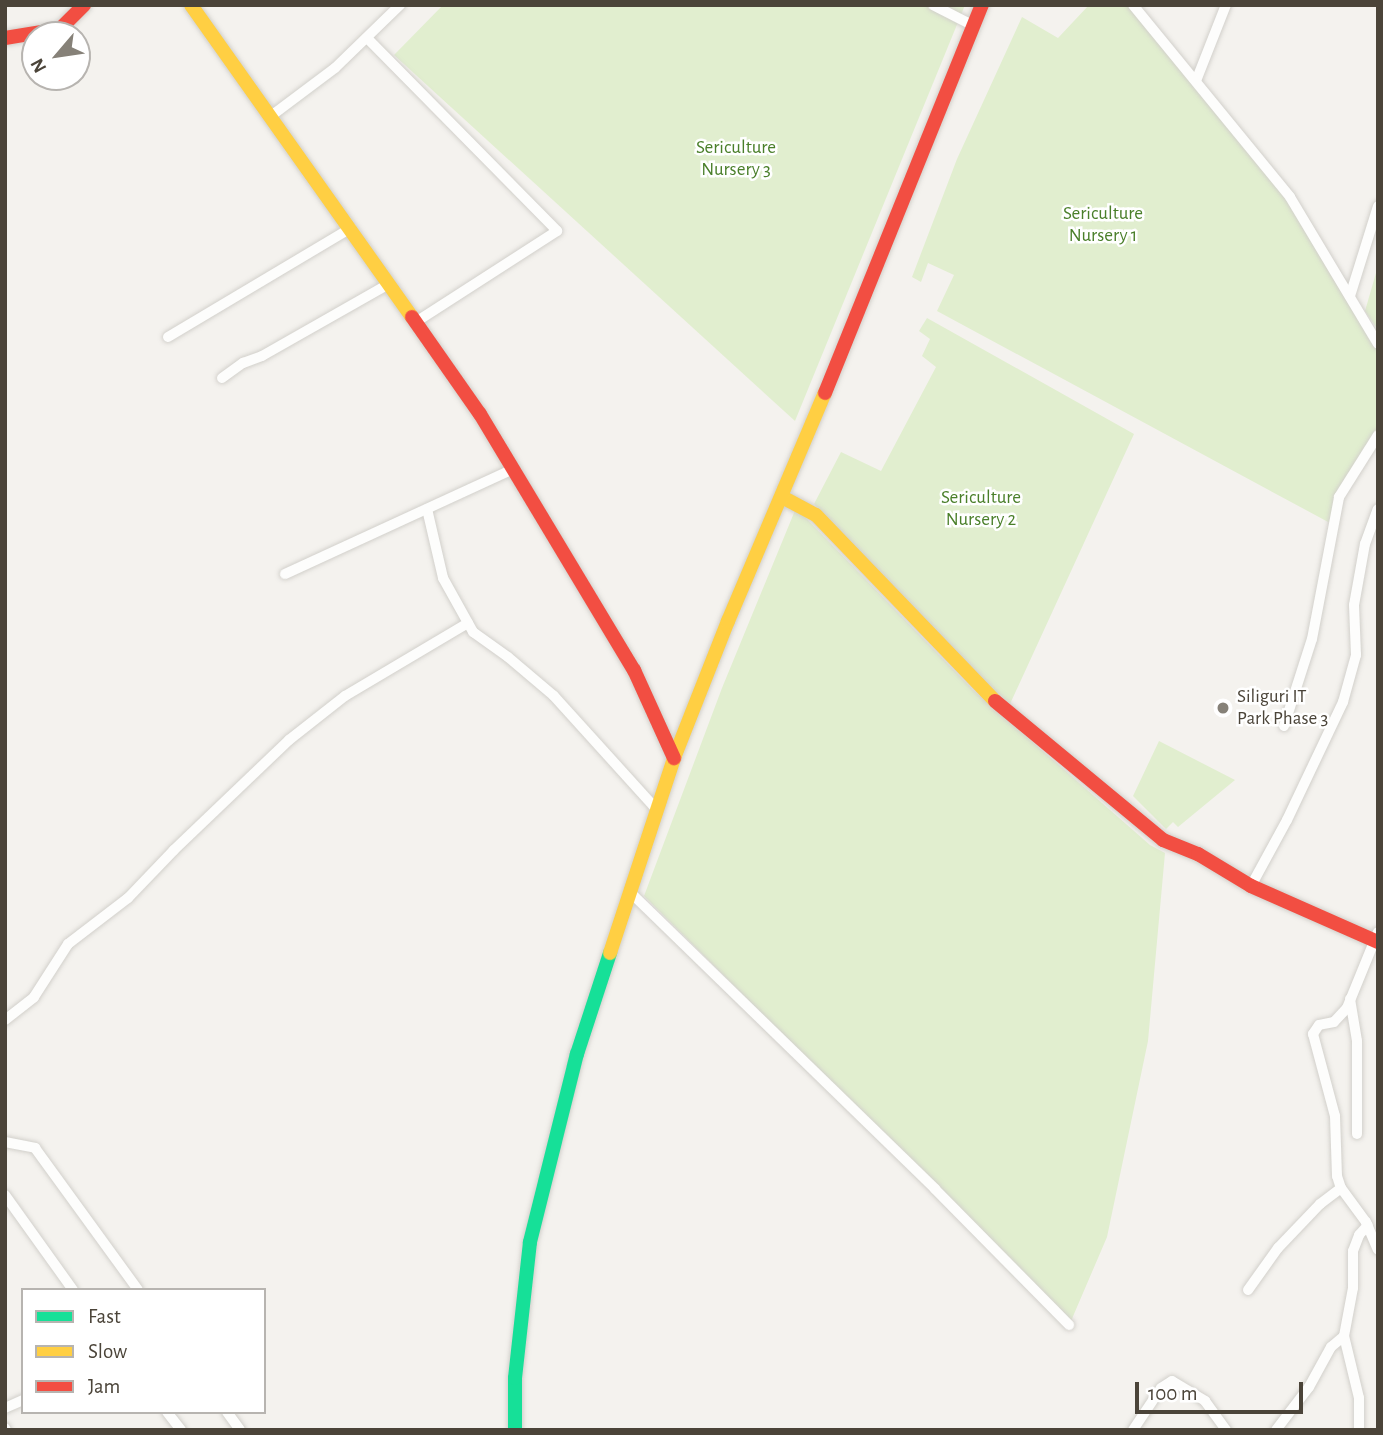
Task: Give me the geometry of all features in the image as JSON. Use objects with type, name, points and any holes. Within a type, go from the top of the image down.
[{"type":"street","points":[[5,38],[60,29],[84,5]]},
{"type":"street","points":[[191,5],[480,414],[634,670],[674,758]]},
{"type":"street","points":[[271,116],[335,68],[400,5]]},
{"type":"street","points":[[933,5],[974,26]]},
{"type":"street","points":[[515,1430],[516,1366],[530,1242],[577,1054],[674,758],[728,621],[872,284],[982,5]]},
{"type":"street","points":[[1133,5],[1290,197],[1378,344]]},
{"type":"street","points":[[1196,81],[1226,5]]},
{"type":"street","points":[[367,38],[557,231],[416,322]]},
{"type":"street","points":[[1350,296],[1378,206]]},
{"type":"street","points":[[168,337],[351,228]]},
{"type":"street","points":[[222,378],[243,363],[262,356],[389,284]]},
{"type":"street","points":[[1284,726],[1312,639],[1339,497],[1378,435]]},
{"type":"street","points":[[285,574],[513,469]]},
{"type":"street","points":[[782,497],[816,515],[993,699],[1150,830],[1169,844],[1198,854],[1251,886],[1376,938],[1341,1016],[1334,1022],[1319,1025],[1313,1034],[1335,1116],[1337,1177],[1340,1188],[1368,1225],[1378,1250]]},
{"type":"street","points":[[427,509],[443,578],[473,632],[554,696],[657,810]]},
{"type":"street","points":[[1251,886],[1287,820],[1343,702],[1356,655],[1354,606],[1365,544],[1378,509]]},
{"type":"street","points":[[5,1020],[34,997],[68,944],[102,922],[128,898],[289,740],[345,696],[468,623]]},
{"type":"street","points":[[631,893],[935,1189],[1069,1325]]},
{"type":"street","points":[[1350,999],[1357,1041],[1357,1134]]},
{"type":"street","points":[[5,1142],[35,1148],[137,1288]]},
{"type":"street","points":[[1248,1290],[1278,1248],[1320,1204],[1340,1188]]},
{"type":"street","points":[[5,1195],[73,1288]]},
{"type":"street","points":[[1359,1430],[1359,1398],[1344,1336],[1353,1288],[1353,1251],[1359,1234],[1368,1225]]},
{"type":"street","points":[[1276,1430],[1308,1387],[1331,1347],[1344,1336]]},
{"type":"street","points":[[1133,1430],[1161,1388],[1175,1381],[1205,1401],[1226,1430]]},
{"type":"street","points":[[5,1408],[21,1401]]},
{"type":"street","points":[[169,1414],[181,1430]]},
{"type":"street","points":[[228,1414],[240,1430]]},
{"type":"green space","name":"Sericulture Nursery 3","points":[[443,5],[965,5],[795,421],[394,55]]},
{"type":"green space","name":"Sericulture Nursery 1","points":[[1089,5],[1128,5],[1133,10],[1284,196],[1378,352],[1378,429],[1330,523],[937,311],[954,275],[928,263],[921,282],[912,277],[957,159],[1022,17],[1058,38]]},
{"type":"green space","points":[[1378,266],[1378,330],[1365,311]]},
{"type":"green space","name":"Sericulture Nursery 2","points":[[927,318],[1134,434],[1010,704],[987,684],[814,504],[841,452],[881,471],[936,367],[922,356],[930,339],[919,331]]},
{"type":"green space","points":[[796,508],[973,690],[1150,845],[1165,853],[1148,1041],[1107,1237],[1071,1321],[644,896],[722,688]]},
{"type":"green space","points":[[1159,741],[1235,780],[1178,827],[1173,822],[1166,829],[1133,796]]},
{"type":"traffic: fast","points":[[515,1430],[515,1378],[530,1242],[577,1054],[610,953]]},
{"type":"traffic: slow","points":[[191,5],[412,317]]},
{"type":"traffic: slow","points":[[610,953],[674,758],[728,621],[825,393]]},
{"type":"traffic: slow","points":[[782,497],[816,515],[995,701]]},
{"type":"traffic: jam","points":[[5,38],[60,29],[84,5]]},
{"type":"traffic: jam","points":[[825,393],[982,5]]},
{"type":"traffic: jam","points":[[412,317],[480,414],[634,670],[674,758]]},
{"type":"traffic: jam","points":[[995,701],[1163,840],[1198,854],[1251,886],[1378,942]]},
{"type":"place","name":"Siliguri IT Park Phase 3","points":[[1223,708]]}]
